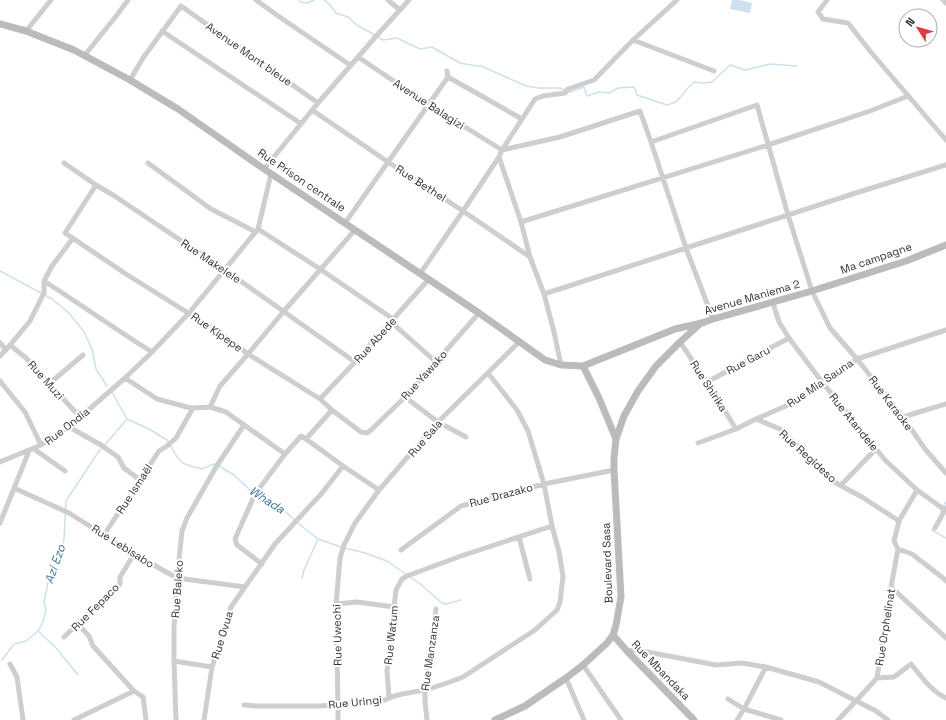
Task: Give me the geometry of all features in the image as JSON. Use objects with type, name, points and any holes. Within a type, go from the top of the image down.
[{"type":"street","points":[[26,31],[51,0]]},
{"type":"street","points":[[256,0],[350,65]]},
{"type":"street","points":[[388,0],[400,10]]},
{"type":"street","points":[[264,169],[300,123],[409,0]]},
{"type":"street","points":[[420,274],[464,211],[534,99],[566,91],[594,80],[633,40],[677,0]]},
{"type":"street","points":[[827,0],[818,12],[823,19],[845,23],[946,140]]},
{"type":"street","points":[[943,0],[946,3]]},
{"type":"street","points":[[84,56],[118,15],[125,1]]},
{"type":"street","name":"Avenue Mont bleue","points":[[162,31],[181,6],[318,103]]},
{"type":"street","name":"Rue Prison centrale","points":[[0,24],[26,31],[74,50],[130,80],[178,109],[271,174],[479,313],[545,360],[561,366],[583,366]]},
{"type":"street","points":[[130,80],[162,31],[300,123]]},
{"type":"street","points":[[633,40],[714,71]]},
{"type":"street","name":"Avenue Balagizi","points":[[358,57],[428,104],[502,150]]},
{"type":"street","points":[[345,223],[448,77],[447,70]]},
{"type":"street","points":[[448,77],[522,119]]},
{"type":"street","points":[[521,222],[768,145],[870,111],[908,96]]},
{"type":"street","name":"Avenue Maniema 2","points":[[583,366],[676,329],[812,291],[788,215],[757,105],[651,142]]},
{"type":"street","name":"Rue Bethel","points":[[312,110],[388,162],[464,211],[530,257]]},
{"type":"street","points":[[502,150],[560,137],[640,112],[686,248],[713,318]]},
{"type":"street","points":[[499,156],[521,222],[530,257],[544,294],[561,366]]},
{"type":"street","name":"Rue Makelele","points":[[64,163],[284,311],[355,362]]},
{"type":"street","points":[[148,164],[211,209],[257,230],[320,269],[392,321],[436,362]]},
{"type":"street","points":[[544,294],[946,165]]},
{"type":"street","points":[[257,230],[271,174]]},
{"type":"street","name":"Rue Kipepe","points":[[96,185],[65,233],[126,274],[220,333],[248,354],[320,399],[332,410],[361,432],[366,434]]},
{"type":"street","name":"Rue Ondia","points":[[0,462],[41,445],[69,427],[125,378],[189,313],[257,230]]},
{"type":"street","points":[[210,407],[220,386],[355,230]]},
{"type":"street","points":[[0,356],[30,321],[43,295],[44,281],[52,266],[73,238]]},
{"type":"street","name":"Ma campagne","points":[[812,291],[906,261],[946,245]]},
{"type":"street","name":"Rue Abede","points":[[320,399],[428,280]]},
{"type":"street","points":[[44,281],[152,352]]},
{"type":"street","name":"Rue Karaoke","points":[[812,291],[830,328],[857,358],[903,417],[925,450],[946,473]]},
{"type":"street","name":"Rue Atandele","points":[[773,302],[779,322],[789,338],[822,382],[885,460],[917,490],[944,508]]},
{"type":"street","name":"Rue Yawako","points":[[366,434],[405,397],[479,313]]},
{"type":"street","name":"Boulevard Sasa","points":[[496,720],[525,706],[566,678],[583,665],[607,643],[613,635],[621,597],[614,470],[616,439],[624,416],[638,391],[656,366],[702,322]]},
{"type":"street","name":"Rue Mia Sauna","points":[[698,444],[788,406],[857,358],[946,330]]},
{"type":"street","name":"Rue Garu","points":[[707,382],[789,338]]},
{"type":"street","name":"Rue Sala","points":[[344,548],[356,523],[379,490],[438,422],[519,342]]},
{"type":"street","name":"Rue Shirika","points":[[680,342],[736,429]]},
{"type":"street","points":[[0,343],[6,350]]},
{"type":"street","name":"Rue Muzi","points":[[10,345],[26,358],[80,417]]},
{"type":"street","points":[[50,383],[83,355]]},
{"type":"street","name":"Boulevard Sasa","points":[[583,366],[599,398],[616,439]]},
{"type":"street","name":"Rue Uringi","points":[[244,705],[321,706],[385,700],[392,696],[425,690],[463,677],[535,630],[558,610],[563,576],[544,484],[528,431],[517,410],[488,373]]},
{"type":"street","points":[[125,378],[157,399],[193,408],[210,407],[226,412],[285,454]]},
{"type":"street","points":[[0,381],[24,412],[41,445]]},
{"type":"street","points":[[405,397],[438,422],[466,437]]},
{"type":"street","points":[[903,417],[943,405]]},
{"type":"street","name":"Rue Ismaël","points":[[104,535],[159,451],[169,445],[176,438],[193,408]]},
{"type":"street","points":[[306,439],[332,410]]},
{"type":"street","name":"Rue Regideso","points":[[756,419],[780,429],[836,483],[862,497],[899,521]]},
{"type":"street","name":"Rue Baleko","points":[[176,720],[174,628],[182,531],[187,518],[217,465],[244,425]]},
{"type":"street","points":[[69,427],[118,457],[124,468],[140,480]]},
{"type":"street","points":[[262,564],[237,545],[235,539],[256,493],[285,454],[301,436],[379,490]]},
{"type":"street","points":[[841,485],[876,449]]},
{"type":"street","points":[[0,524],[1,516],[31,450],[65,470]]},
{"type":"street","name":"Rue Ovua","points":[[204,720],[212,667],[231,607],[275,544],[322,493],[344,466]]},
{"type":"street","name":"Rue Drazako","points":[[401,550],[461,506],[544,484],[614,470]]},
{"type":"street","name":"Rue Lebisabo","points":[[14,488],[69,513],[134,554],[177,578]]},
{"type":"street","name":"Rue Orphelinat","points":[[838,720],[877,678],[898,549],[894,541],[899,521],[917,490]]},
{"type":"street","points":[[935,528],[944,508]]},
{"type":"street","points":[[530,579],[519,538],[552,526]]},
{"type":"street","name":"Rue Watum","points":[[389,697],[387,671],[394,607],[396,590],[402,579],[461,556],[519,538]]},
{"type":"street","name":"Rue Uwechi","points":[[338,720],[336,604],[340,558],[344,548]]},
{"type":"street","points":[[898,549],[912,554],[946,581]]},
{"type":"street","name":"Rue Fepaco","points":[[64,637],[120,584],[120,577],[134,554]]},
{"type":"street","points":[[177,578],[245,587]]},
{"type":"street","points":[[891,587],[946,638]]},
{"type":"street","points":[[336,604],[357,602],[394,607]]},
{"type":"street","name":"Rue Manzanza","points":[[427,720],[425,690],[436,609]]},
{"type":"street","points":[[78,624],[89,636],[93,646],[134,691],[143,697],[146,720]]},
{"type":"street","name":"Rue Mbandaka","points":[[613,635],[627,652],[694,720]]},
{"type":"street","points":[[627,652],[637,650],[716,665],[742,663],[766,668],[819,682],[876,711],[888,720]]},
{"type":"street","points":[[174,661],[212,667]]},
{"type":"street","points":[[10,664],[17,677],[24,720]]},
{"type":"street","points":[[877,678],[894,677],[911,664],[939,695],[946,698]]},
{"type":"street","points":[[583,665],[621,720]]},
{"type":"street","points":[[737,720],[766,668]]},
{"type":"street","points":[[566,678],[584,720]]},
{"type":"street","points":[[74,720],[134,691]]},
{"type":"street","points":[[728,699],[744,708],[781,720]]},
{"type":"water","points":[[732,0],[752,3],[750,13],[730,9]]},
{"type":"waterway","points":[[299,0],[300,2],[307,3],[314,0]]},
{"type":"waterway","points":[[324,0],[336,13],[348,17],[358,26],[375,35]]},
{"type":"waterway","points":[[378,37],[383,40],[397,38],[420,49],[432,47],[460,63],[481,66],[526,86],[538,88],[560,88],[570,92],[584,87],[587,96],[599,92],[610,93],[618,88],[634,87],[637,95],[667,105],[676,102],[694,82],[712,82],[730,65],[745,70],[770,64],[797,66]]},
{"type":"waterway","name":"Whada","points":[[0,271],[52,299],[69,313],[84,332],[92,349],[96,369],[107,386]]},
{"type":"waterway","name":"Whada","points":[[112,392],[127,419],[149,429],[168,442]]},
{"type":"waterway","name":"Azi Ezo","points":[[105,445],[127,419]]},
{"type":"waterway","name":"Whada","points":[[170,445],[182,463],[203,469],[214,464],[216,465]]},
{"type":"waterway","name":"Azi Ezo","points":[[2,660],[14,644],[26,641],[38,631],[42,624],[46,611],[44,602],[48,582],[64,540],[66,501],[102,448]]},
{"type":"waterway","name":"Whada","points":[[219,466],[234,475],[254,493]]},
{"type":"waterway","name":"Whada","points":[[258,493],[279,506],[318,539],[341,547]]},
{"type":"waterway","points":[[941,513],[941,509],[946,502]]},
{"type":"waterway","points":[[934,526],[932,530],[946,538]]},
{"type":"waterway","points":[[302,578],[318,539]]},
{"type":"waterway","name":"Whada","points":[[345,548],[387,561],[407,575]]},
{"type":"waterway","name":"Whada","points":[[410,577],[442,603],[446,604],[461,600]]},
{"type":"waterway","points":[[38,631],[57,649],[78,675]]}]
